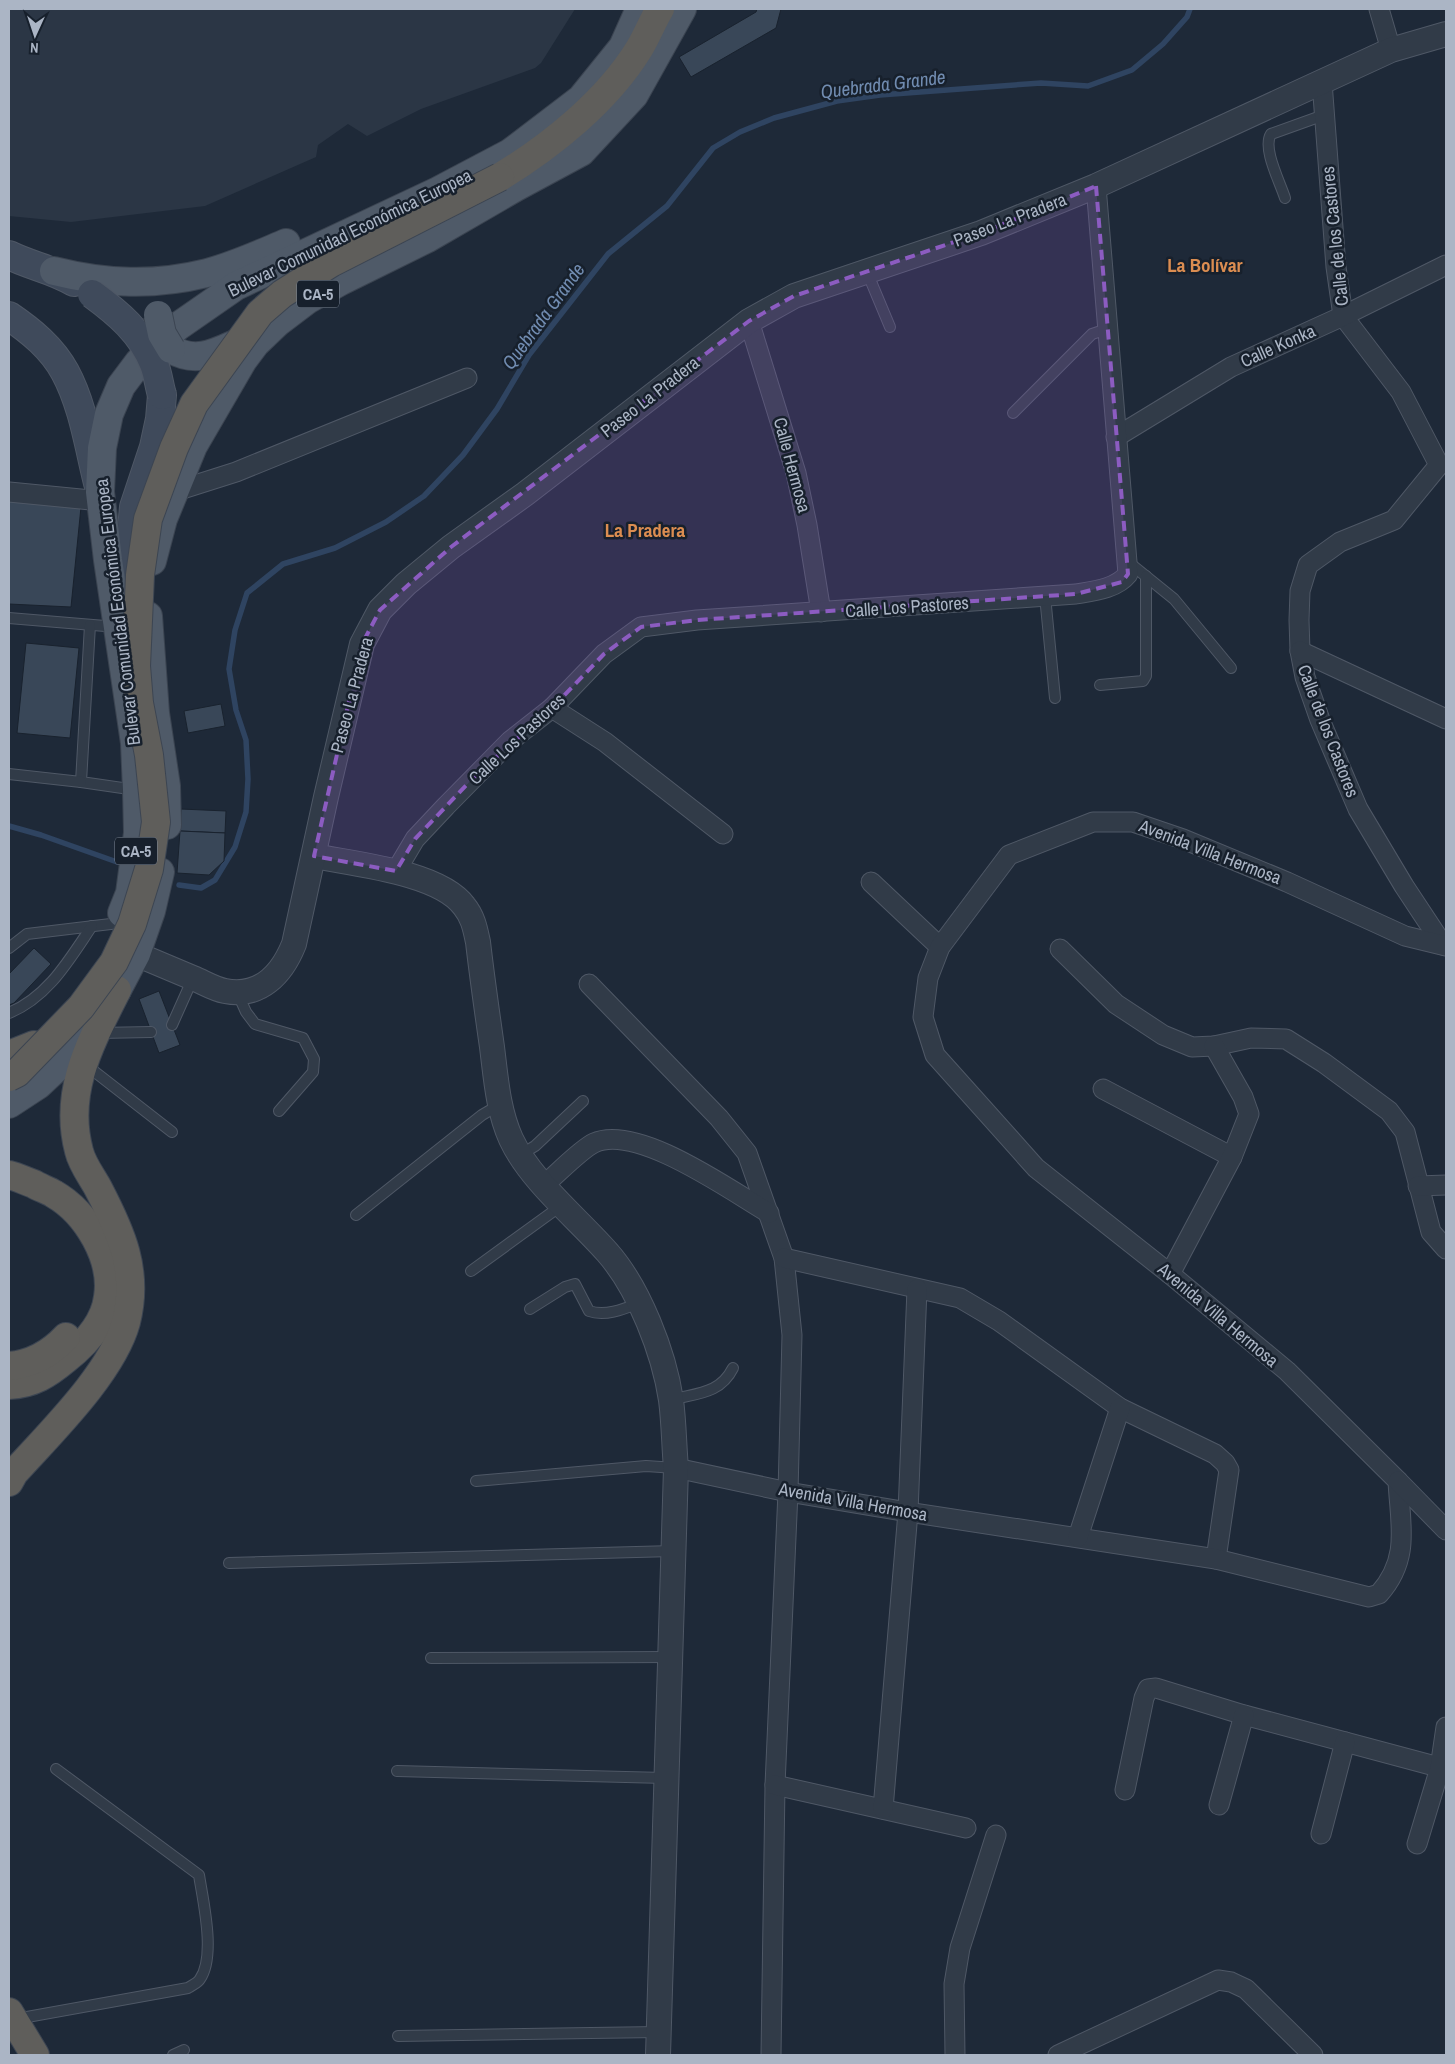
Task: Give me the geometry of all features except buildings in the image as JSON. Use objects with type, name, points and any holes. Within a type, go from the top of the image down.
[{"type":"highway","points":[[9,1077],[17,1073],[81,1007],[114,962],[132,924],[149,869],[156,822],[150,755],[140,704],[136,666],[140,575],[148,519],[174,448],[194,404],[260,313],[282,294],[331,263],[500,177],[525,162],[566,132],[620,76],[639,49],[660,9]]},
{"type":"highway","points":[[9,1482],[14,1473],[81,1397],[110,1359],[126,1322],[131,1281],[127,1254],[117,1226],[79,1152],[74,1112],[78,1077],[95,1033],[117,990]]},
{"type":"highway","points":[[9,1055],[34,1045]]},
{"type":"highway","points":[[9,1175],[55,1194],[74,1209],[90,1226],[107,1270],[108,1297],[97,1326],[77,1350],[44,1377],[22,1385],[9,1385]]},
{"type":"highway","points":[[9,1194],[37,1204],[62,1220],[80,1243],[92,1271],[92,1296],[80,1322],[56,1348],[24,1364],[9,1366]]},
{"type":"highway","points":[[11,2016],[35,2055]]},
{"type":"main road","name":"Bulevar Comunidad Económica Europea","points":[[9,1065],[34,1045],[76,997],[109,948],[130,893],[138,834],[135,743],[108,560],[101,497],[102,448],[109,414],[121,386],[139,362],[177,327],[236,286],[438,191],[510,153],[581,99],[623,47],[660,9]]},
{"type":"main road","name":"Bulevar Comunidad Económica Europea","points":[[9,1104],[38,1085],[69,1056],[117,990],[136,954],[153,902],[160,874],[167,822],[166,786],[155,713],[149,634],[148,583],[156,542],[173,492],[193,446],[214,407],[242,360],[255,344],[278,322],[307,300],[428,238],[581,152],[634,94],[660,9]]},
{"type":"main road","points":[[9,255],[21,261],[88,279],[123,282],[164,280],[197,275],[251,258],[372,209],[438,191]]},
{"type":"main road","points":[[54,271],[119,313],[140,337],[154,364],[162,395],[160,419],[154,447],[134,507],[129,576],[131,608],[146,683],[155,713]]},
{"type":"main road","points":[[197,275],[173,288],[163,297],[158,315],[162,334],[171,349],[183,356],[200,358],[270,330]]},
{"type":"main road","points":[[9,316],[46,346],[65,372],[83,422],[101,497]]},
{"type":"street","points":[[1379,9],[1391,50]]},
{"type":"street","name":"Paseo La Pradera","points":[[136,954],[224,991],[251,991],[263,986],[277,975],[287,960],[294,944],[362,644],[380,610],[406,584],[450,547],[525,494],[749,321],[794,296],[981,233],[1096,186],[1391,50],[1446,34]]},
{"type":"street","name":"Calle de los Castores","points":[[1322,82],[1336,267],[1343,316],[1401,392],[1443,465],[1394,520],[1340,542],[1308,565],[1300,592],[1300,651],[1304,677],[1358,809],[1404,886],[1445,946]]},
{"type":"street","name":"Calle Los Pastores","points":[[396,872],[415,839],[510,741],[552,708],[604,654],[641,627],[697,620],[1076,594],[1103,589],[1122,582],[1128,574],[1096,186]]},
{"type":"street","name":"Calle Konka","points":[[1116,438],[1231,367],[1343,316],[1446,265]]},
{"type":"street","name":"Calle Hermosa","points":[[749,321],[796,473],[808,525],[821,612]]},
{"type":"street","points":[[173,492],[236,472],[467,378]]},
{"type":"street","points":[[9,492],[101,497]]},
{"type":"street","points":[[1300,651],[1446,719]]},
{"type":"street","points":[[552,708],[605,742],[723,834]]},
{"type":"street","name":"Avenida Villa Hermosa","points":[[676,1468],[788,1492],[908,1512],[1216,1558],[1369,1596],[1379,1594],[1396,1570],[1402,1549],[1398,1481],[1287,1371],[1170,1274],[1036,1168],[935,1056],[924,1017],[928,978],[940,947],[1009,855],[1093,822],[1132,822],[1183,839],[1287,882],[1405,936],[1445,946]]},
{"type":"street","points":[[314,856],[396,872],[430,883],[448,892],[464,905],[474,921],[499,1105],[511,1139],[520,1155],[544,1185],[609,1254],[629,1282],[656,1344],[665,1373],[671,1400],[676,1468],[658,2055]]},
{"type":"street","points":[[871,882],[940,947]]},
{"type":"street","points":[[1060,949],[1116,1004],[1163,1035],[1192,1047],[1214,1046],[1251,1038],[1286,1039],[1324,1063],[1389,1111],[1405,1132],[1431,1232],[1446,1249]]},
{"type":"street","points":[[589,984],[719,1118],[747,1152],[784,1258],[792,1335],[788,1492],[775,1785],[770,2055]]},
{"type":"street","points":[[1170,1274],[1232,1157],[1249,1114],[1239,1089],[1214,1046]]},
{"type":"street","points":[[1102,1089],[1232,1157]]},
{"type":"street","points":[[544,1185],[592,1144],[604,1140],[617,1140],[633,1142],[664,1152],[769,1213]]},
{"type":"street","points":[[1418,1186],[1446,1185]]},
{"type":"street","points":[[784,1258],[960,1298],[999,1321],[1120,1408],[1215,1454],[1225,1463],[1229,1470],[1216,1558]]},
{"type":"street","points":[[884,1809],[908,1512],[917,1289]]},
{"type":"street","points":[[1078,1537],[1120,1408]]},
{"type":"street","points":[[1398,1481],[1446,1530]]},
{"type":"street","points":[[1125,1790],[1144,1698],[1148,1690],[1156,1688],[1244,1715],[1443,1768]]},
{"type":"street","points":[[1219,1805],[1244,1715]]},
{"type":"street","points":[[1417,1844],[1443,1768],[1446,1727]]},
{"type":"street","points":[[1321,1834],[1345,1742]]},
{"type":"street","points":[[775,1785],[966,1828]]},
{"type":"street","points":[[956,2055],[955,1975],[960,1948],[996,1835]]},
{"type":"street","points":[[1058,2055],[1218,1980],[1231,1982],[1246,1989],[1313,2055]]},
{"type":"lane","points":[[1285,198],[1268,149],[1268,140],[1271,134],[1324,115]]},
{"type":"lane","points":[[868,272],[890,327]]},
{"type":"lane","points":[[1013,413],[1092,334],[1107,328]]},
{"type":"lane","points":[[1126,560],[1174,599],[1231,668]]},
{"type":"lane","points":[[1100,685],[1143,681],[1146,676],[1146,576]]},
{"type":"lane","points":[[1045,596],[1056,698]]},
{"type":"lane","points":[[9,618],[118,627]]},
{"type":"lane","points":[[81,782],[90,625]]},
{"type":"lane","points":[[9,774],[137,790]]},
{"type":"lane","points":[[9,948],[27,934],[119,923]]},
{"type":"lane","points":[[9,1013],[24,1007],[57,977],[92,926]]},
{"type":"lane","points":[[172,1025],[193,978]]},
{"type":"lane","points":[[238,992],[246,1012],[255,1024],[303,1038],[314,1059],[313,1072],[279,1111]]},
{"type":"lane","points":[[95,1033],[152,1032]]},
{"type":"lane","points":[[83,1063],[172,1132]]},
{"type":"lane","points":[[520,1155],[535,1146],[583,1101]]},
{"type":"lane","points":[[356,1215],[482,1114],[499,1105]]},
{"type":"lane","points":[[472,1271],[563,1205]]},
{"type":"lane","points":[[530,1309],[569,1285],[575,1284],[589,1311],[596,1313],[620,1310],[639,1303]]},
{"type":"lane","points":[[671,1400],[718,1388],[733,1368]]},
{"type":"lane","points":[[476,1481],[646,1466],[676,1468]]},
{"type":"lane","points":[[229,1563],[673,1551]]},
{"type":"lane","points":[[431,1658],[669,1657]]},
{"type":"lane","points":[[11,2016],[188,1988],[200,1980],[205,1969],[208,1934],[199,1875],[56,1769]]},
{"type":"lane","points":[[397,1771],[665,1778]]},
{"type":"lane","points":[[398,2036],[658,2032]]},
{"type":"lane","points":[[173,2055],[184,2050]]},
{"type":"highlighted area","points":[[1096,186],[1128,574],[1122,582],[1076,594],[697,620],[641,627],[604,654],[552,708],[476,775],[415,839],[396,871],[314,856],[362,644],[380,610],[451,547],[749,321],[794,296],[981,233]]},
{"type":"shaded area","points":[[9,9],[575,9],[541,63],[535,68],[421,109],[367,136],[348,124],[318,145],[316,157],[205,206],[71,222],[9,216]]},
{"type":"waterway","name":"Quebrada Grande","points":[[179,885],[201,888],[215,880],[235,847],[246,812],[248,779],[246,740],[236,710],[229,669],[235,630],[247,593],[283,564],[335,548],[386,522],[424,496],[463,455],[497,409],[529,355],[608,254],[667,206],[713,148],[740,132],[774,118],[837,101],[880,95],[1041,83],[1088,86],[1132,70],[1163,44],[1187,17],[1190,9]]},
{"type":"waterway","name":"Quebrada Grande","points":[[9,826],[41,835],[117,862]]},
{"type":"district","name":"La Bolívar","points":[[1205,265]]},
{"type":"district","name":"La Pradera","points":[[645,530]]}]
